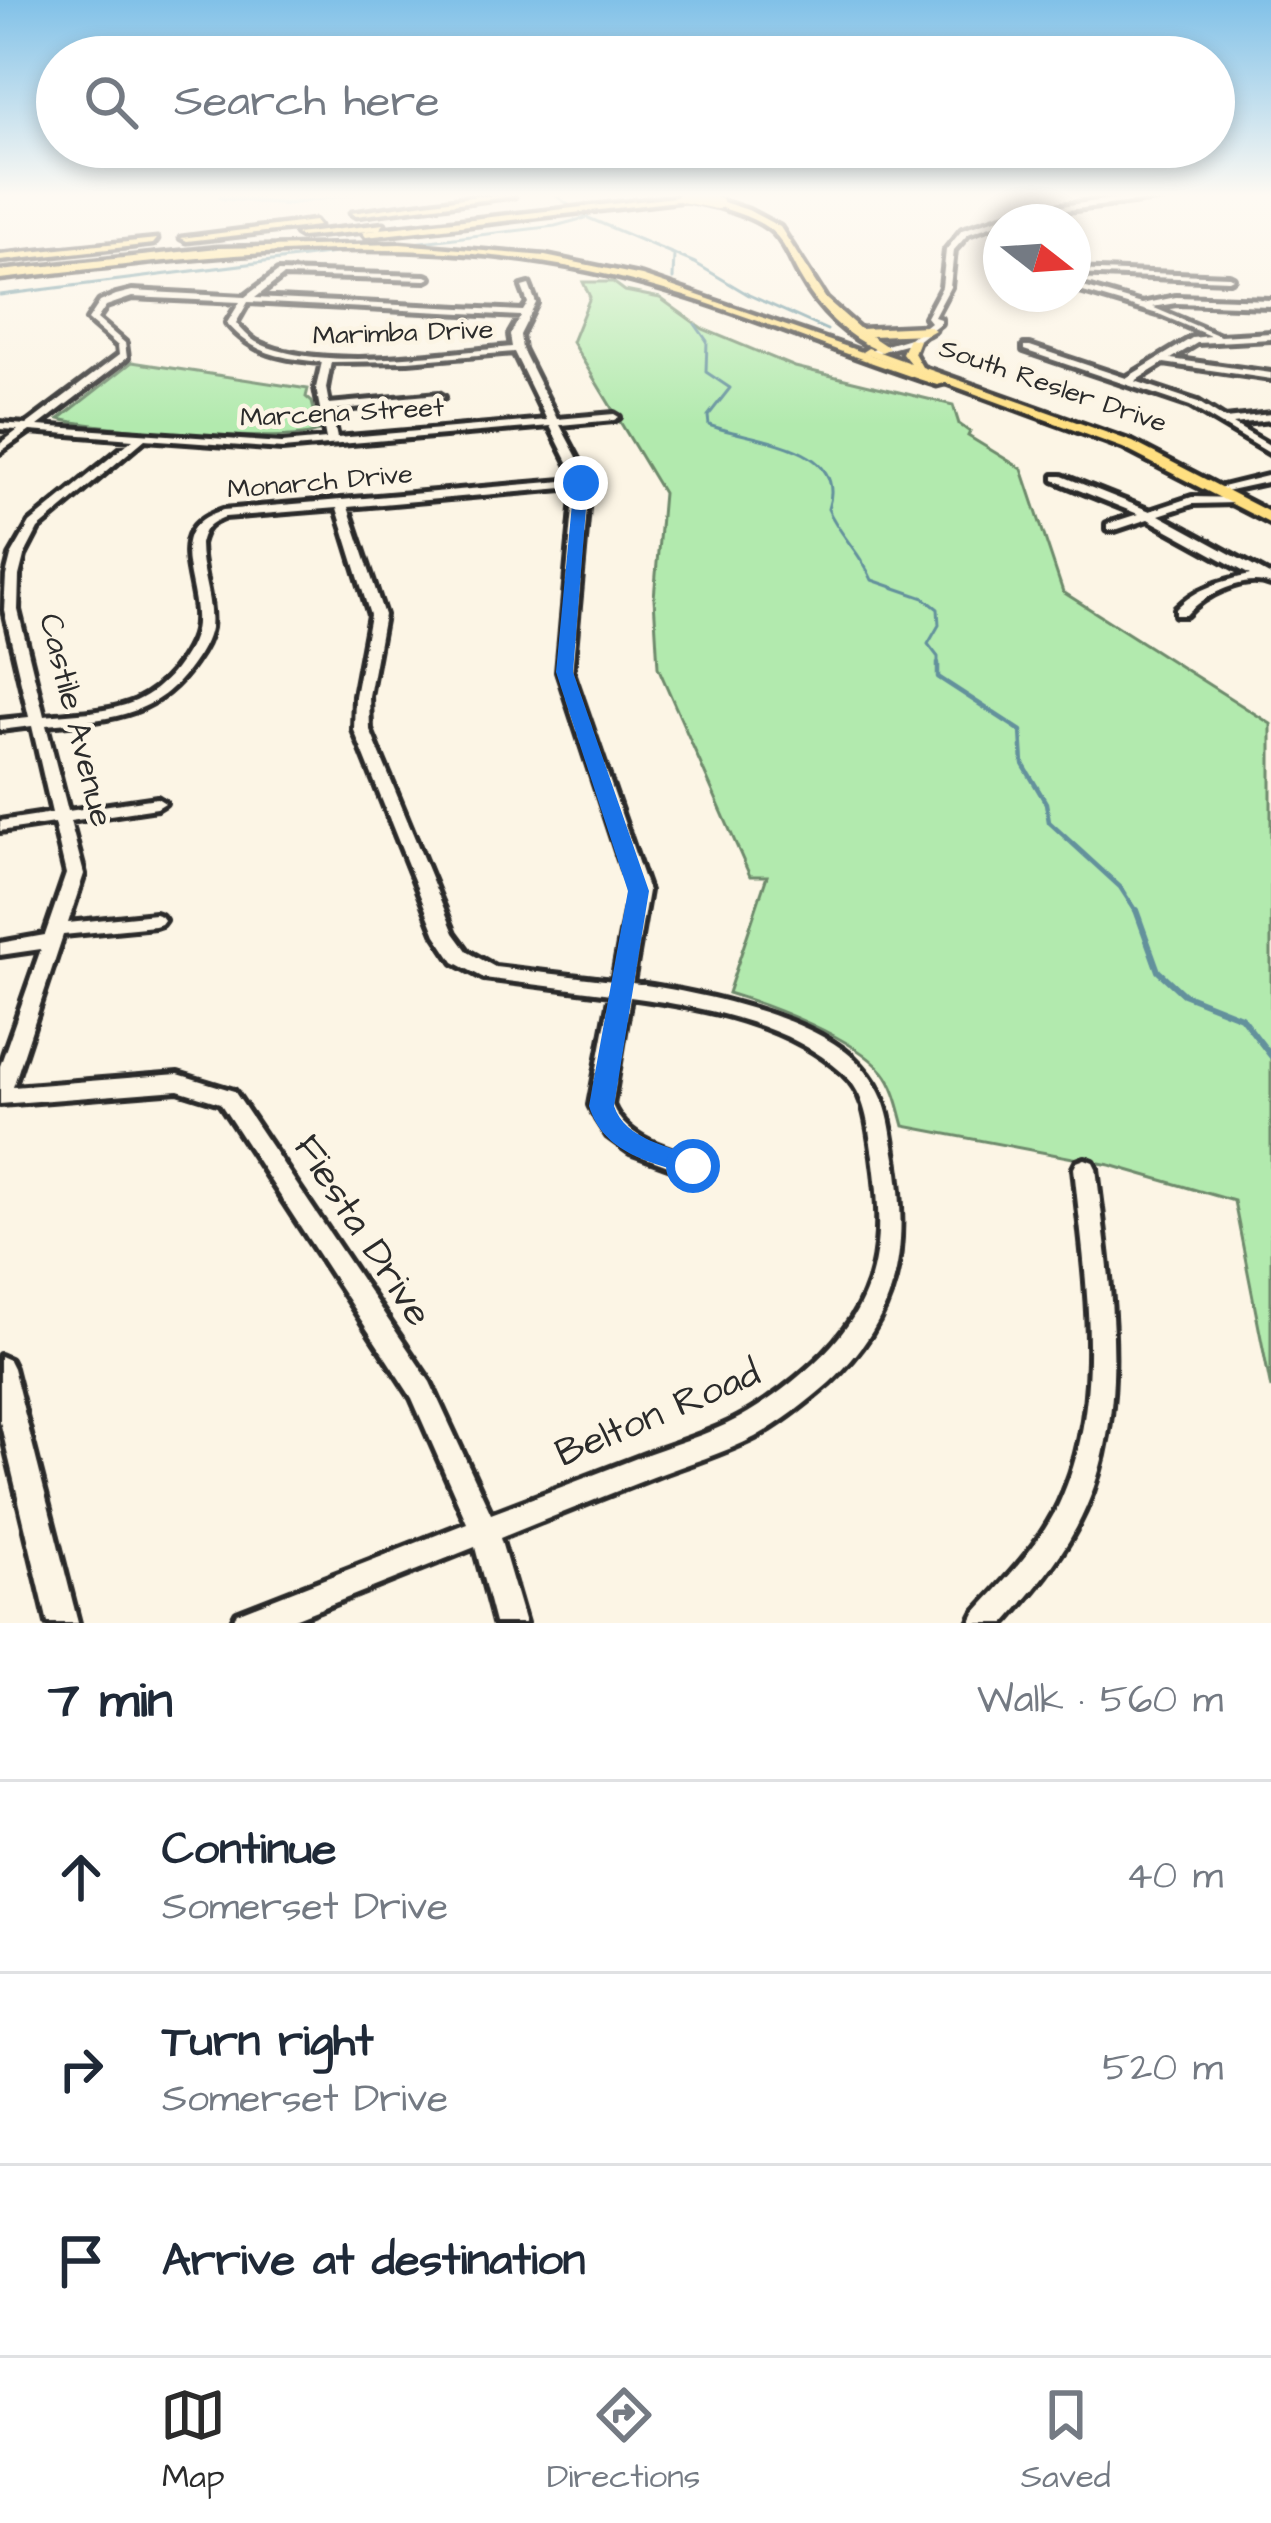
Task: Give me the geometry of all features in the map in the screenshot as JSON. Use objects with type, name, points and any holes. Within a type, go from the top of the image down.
[{"type":"highway","points":[[608,272],[942,382]]},
{"type":"highway","points":[[805,272],[818,295],[875,350]]},
{"type":"highway","points":[[743,313],[875,350]]},
{"type":"highway","points":[[848,327],[888,335],[931,326]]},
{"type":"main road","points":[[913,340],[908,353],[918,364]]},
{"type":"main road","name":"South Resler Drive","points":[[875,350],[1134,436],[1271,519]]},
{"type":"main road","name":"South Resler Drive","points":[[875,350],[942,382],[1128,445],[1216,490],[1271,505]]},
{"type":"street","points":[[875,350],[913,340],[942,319],[955,272]]},
{"type":"street","points":[[1091,273],[1229,278]]},
{"type":"street","name":"Marimba Drive","points":[[426,278],[280,274],[245,301],[231,323],[251,345],[276,355],[327,359],[518,349]]},
{"type":"street","points":[[526,286],[533,298],[515,335],[518,349],[581,483],[565,672],[639,891],[601,1106],[608,1126],[632,1143],[693,1166]]},
{"type":"street","points":[[1091,291],[1216,337]]},
{"type":"street","points":[[0,449],[124,356],[122,345],[92,320],[94,311],[112,298],[132,294],[526,314]]},
{"type":"street","points":[[1141,306],[1186,300],[1271,303]]},
{"type":"street","points":[[349,316],[358,307]]},
{"type":"street","points":[[1128,381],[1190,342],[1271,336]]},
{"type":"street","points":[[1027,348],[1228,421],[1271,451]]},
{"type":"street","points":[[327,359],[321,388],[332,442]]},
{"type":"street","points":[[1161,360],[1271,376]]},
{"type":"street","points":[[327,407],[440,398]]},
{"type":"street","points":[[1228,421],[1271,416]]},
{"type":"street","name":"Marcena Street","points":[[0,426],[254,445],[614,417]]},
{"type":"street","name":"Castile Avenue","points":[[0,1096],[75,874],[10,610],[6,572],[34,526],[141,437]]},
{"type":"street","points":[[1058,478],[1089,486],[1150,515],[1267,579]]},
{"type":"street","points":[[1192,501],[1202,488],[1195,478]]},
{"type":"street","points":[[1112,527],[1192,501],[1235,493],[1271,478]]},
{"type":"street","name":"Monarch Drive","points":[[0,725],[129,708],[160,694],[197,646],[203,627],[194,561],[196,528],[202,520],[224,514],[581,483]]},
{"type":"street","name":"Belton Road","points":[[247,1623],[746,1428],[810,1387],[844,1355],[883,1280],[891,1243],[877,1106],[869,1085],[854,1068],[751,1013],[491,973],[460,957],[446,935],[362,730],[362,696],[377,615],[342,506]]},
{"type":"street","points":[[1181,612],[1189,602],[1220,587],[1267,579]]},
{"type":"street","points":[[0,826],[157,803]]},
{"type":"street","points":[[0,949],[55,935],[155,920]]},
{"type":"street","name":"Fiesta Drive","points":[[0,1096],[178,1082],[227,1097],[421,1390],[484,1529],[511,1623]]},
{"type":"street","points":[[985,1623],[1013,1596],[1070,1512],[1101,1416],[1105,1360],[1084,1168]]},
{"type":"street","points":[[0,1368],[63,1623]]},
{"type":"green space","points":[[583,282],[613,282],[625,291],[660,298],[703,329],[795,367],[953,405],[968,436],[1022,469],[1063,592],[1271,724],[1271,1389],[1234,1201],[1110,1165],[904,1126],[891,1084],[870,1059],[811,1024],[728,993],[767,876],[750,876],[658,667],[654,598],[663,493],[572,342],[590,297]]},
{"type":"green space","points":[[132,362],[308,389],[306,397],[312,402],[319,431],[233,436],[59,419]]},
{"type":"waterway","points":[[0,295],[186,272]]},
{"type":"waterway","points":[[673,272],[673,279]]},
{"type":"waterway","points":[[710,272],[827,330]]},
{"type":"waterway","points":[[695,324],[707,341],[706,372],[730,388],[708,416],[709,425],[792,448],[824,470],[831,487],[828,509],[872,580],[924,598],[938,609],[939,625],[928,644],[938,657],[938,677],[1021,731],[1023,764],[1046,803],[1049,822],[1120,887],[1137,913]]},
{"type":"waterway","points":[[1136,910],[1158,971],[1183,994],[1241,1017],[1271,1056]]},
{"type":"route","points":[[581,483],[565,672],[639,891],[601,1106],[608,1126],[632,1143],[693,1166]]}]
